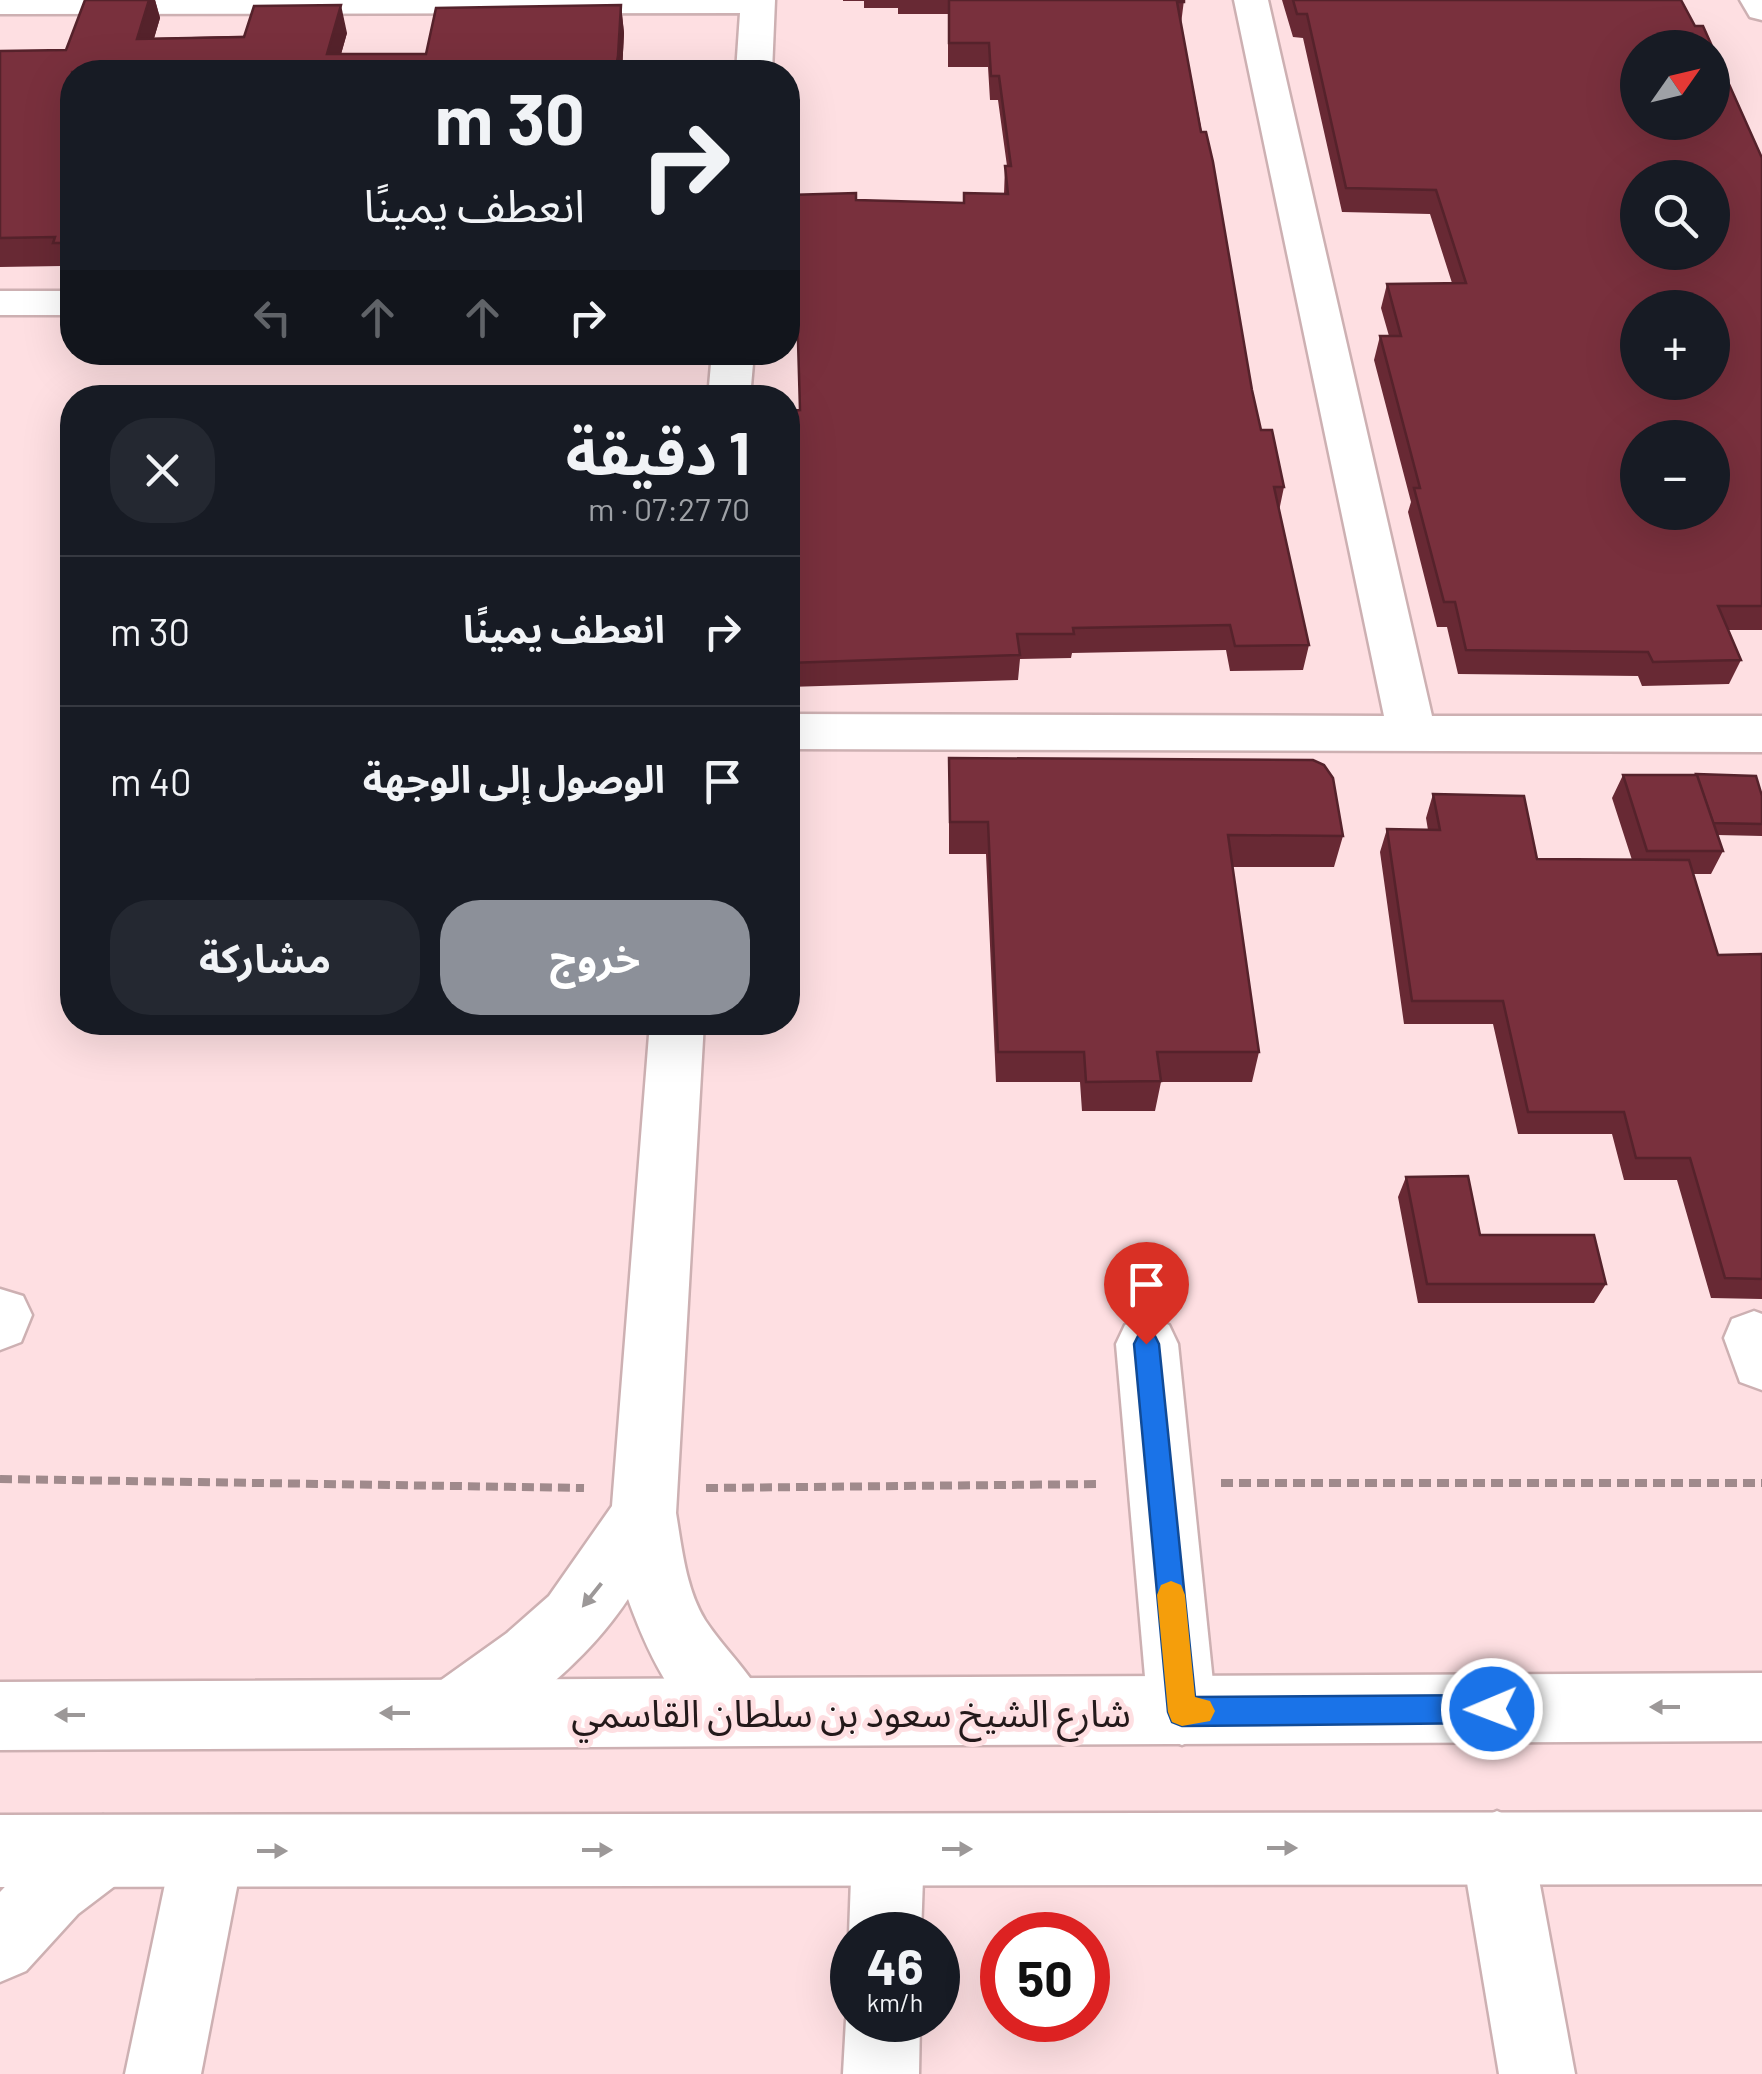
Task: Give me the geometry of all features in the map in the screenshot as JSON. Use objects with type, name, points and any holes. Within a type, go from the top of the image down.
[{"type":"street","points":[[1251,0],[1412,733]]},
{"type":"street","points":[[1756,0],[1762,10]]},
{"type":"street","points":[[0,4],[758,1],[755,60]]},
{"type":"street","points":[[0,303],[60,303]]},
{"type":"street","points":[[800,732],[1762,734]]},
{"type":"street","points":[[675,1035],[644,1501],[651,1566],[672,1634],[735,1711]]},
{"type":"street","points":[[1146,1344],[1182,1712]]},
{"type":"street","points":[[454,1712],[542,1647],[581,1609],[603,1582],[644,1501]]},
{"type":"street","name":"شارع الشيخ سعود بن سلطان القاسمي","points":[[0,1716],[1762,1707]]},
{"type":"street","points":[[1497,1847],[1538,2074]]},
{"type":"street","points":[[0,1852],[1762,1848]]},
{"type":"street","points":[[886,1912],[888,1850]]},
{"type":"street","points":[[0,1946],[53,1890],[103,1851]]},
{"type":"street","points":[[163,2074],[208,1851]]},
{"type":"street","points":[[881,2074],[882,2042]]},
{"type":"path","points":[[0,1480],[644,1501],[1160,1483],[1762,1482]]},
{"type":"building","points":[[85,0],[149,0],[137,39],[244,37],[254,6],[341,5],[327,54],[426,54],[436,8],[621,5],[617,60],[60,60],[60,243],[53,243],[55,237],[0,238],[0,51],[66,50]]},
{"type":"building","points":[[949,0],[1184,0],[1177,2],[1201,132],[1206,132],[1213,162],[1261,430],[1272,430],[1284,487],[1274,487],[1309,645],[1235,646],[1230,625],[1073,628],[1074,634],[1017,634],[1020,655],[800,663],[800,195],[856,193],[856,200],[964,203],[964,193],[1008,194],[1005,166],[1011,166],[999,76],[991,76],[989,43],[949,43]]},
{"type":"building","points":[[1293,0],[1681,0],[1695,26],[1703,26],[1705,30],[1620,30],[1620,140],[1730,140],[1730,86],[1762,158],[1762,606],[1718,606],[1741,660],[1653,662],[1648,652],[1466,650],[1455,602],[1444,602],[1414,488],[1420,488],[1380,336],[1401,336],[1387,284],[1466,283],[1436,190],[1346,188],[1307,14],[1297,14]]},
{"type":"building","points":[[949,758],[1313,760],[1324,765],[1333,778],[1343,836],[1228,835],[1259,1052],[1157,1052],[1161,1081],[1086,1082],[1084,1052],[998,1052],[988,822],[950,822]]},
{"type":"building","points":[[1696,774],[1756,776],[1762,796],[1762,824],[1713,823]]},
{"type":"building","points":[[1623,775],[1697,775],[1723,851],[1647,851]]},
{"type":"building","points":[[1433,794],[1524,796],[1537,859],[1689,860],[1718,955],[1762,954],[1762,1279],[1725,1278],[1690,1158],[1636,1158],[1624,1112],[1528,1112],[1503,1001],[1412,1001],[1387,829],[1440,830]]},
{"type":"building","points":[[1468,1176],[1480,1235],[1594,1235],[1606,1284],[1427,1284],[1406,1177]]},
{"type":"slow traffic","points":[[1171,1595],[1182,1712],[1200,1711]]},
{"type":"route","points":[[1146,1344],[1182,1712],[1492,1709]]}]
